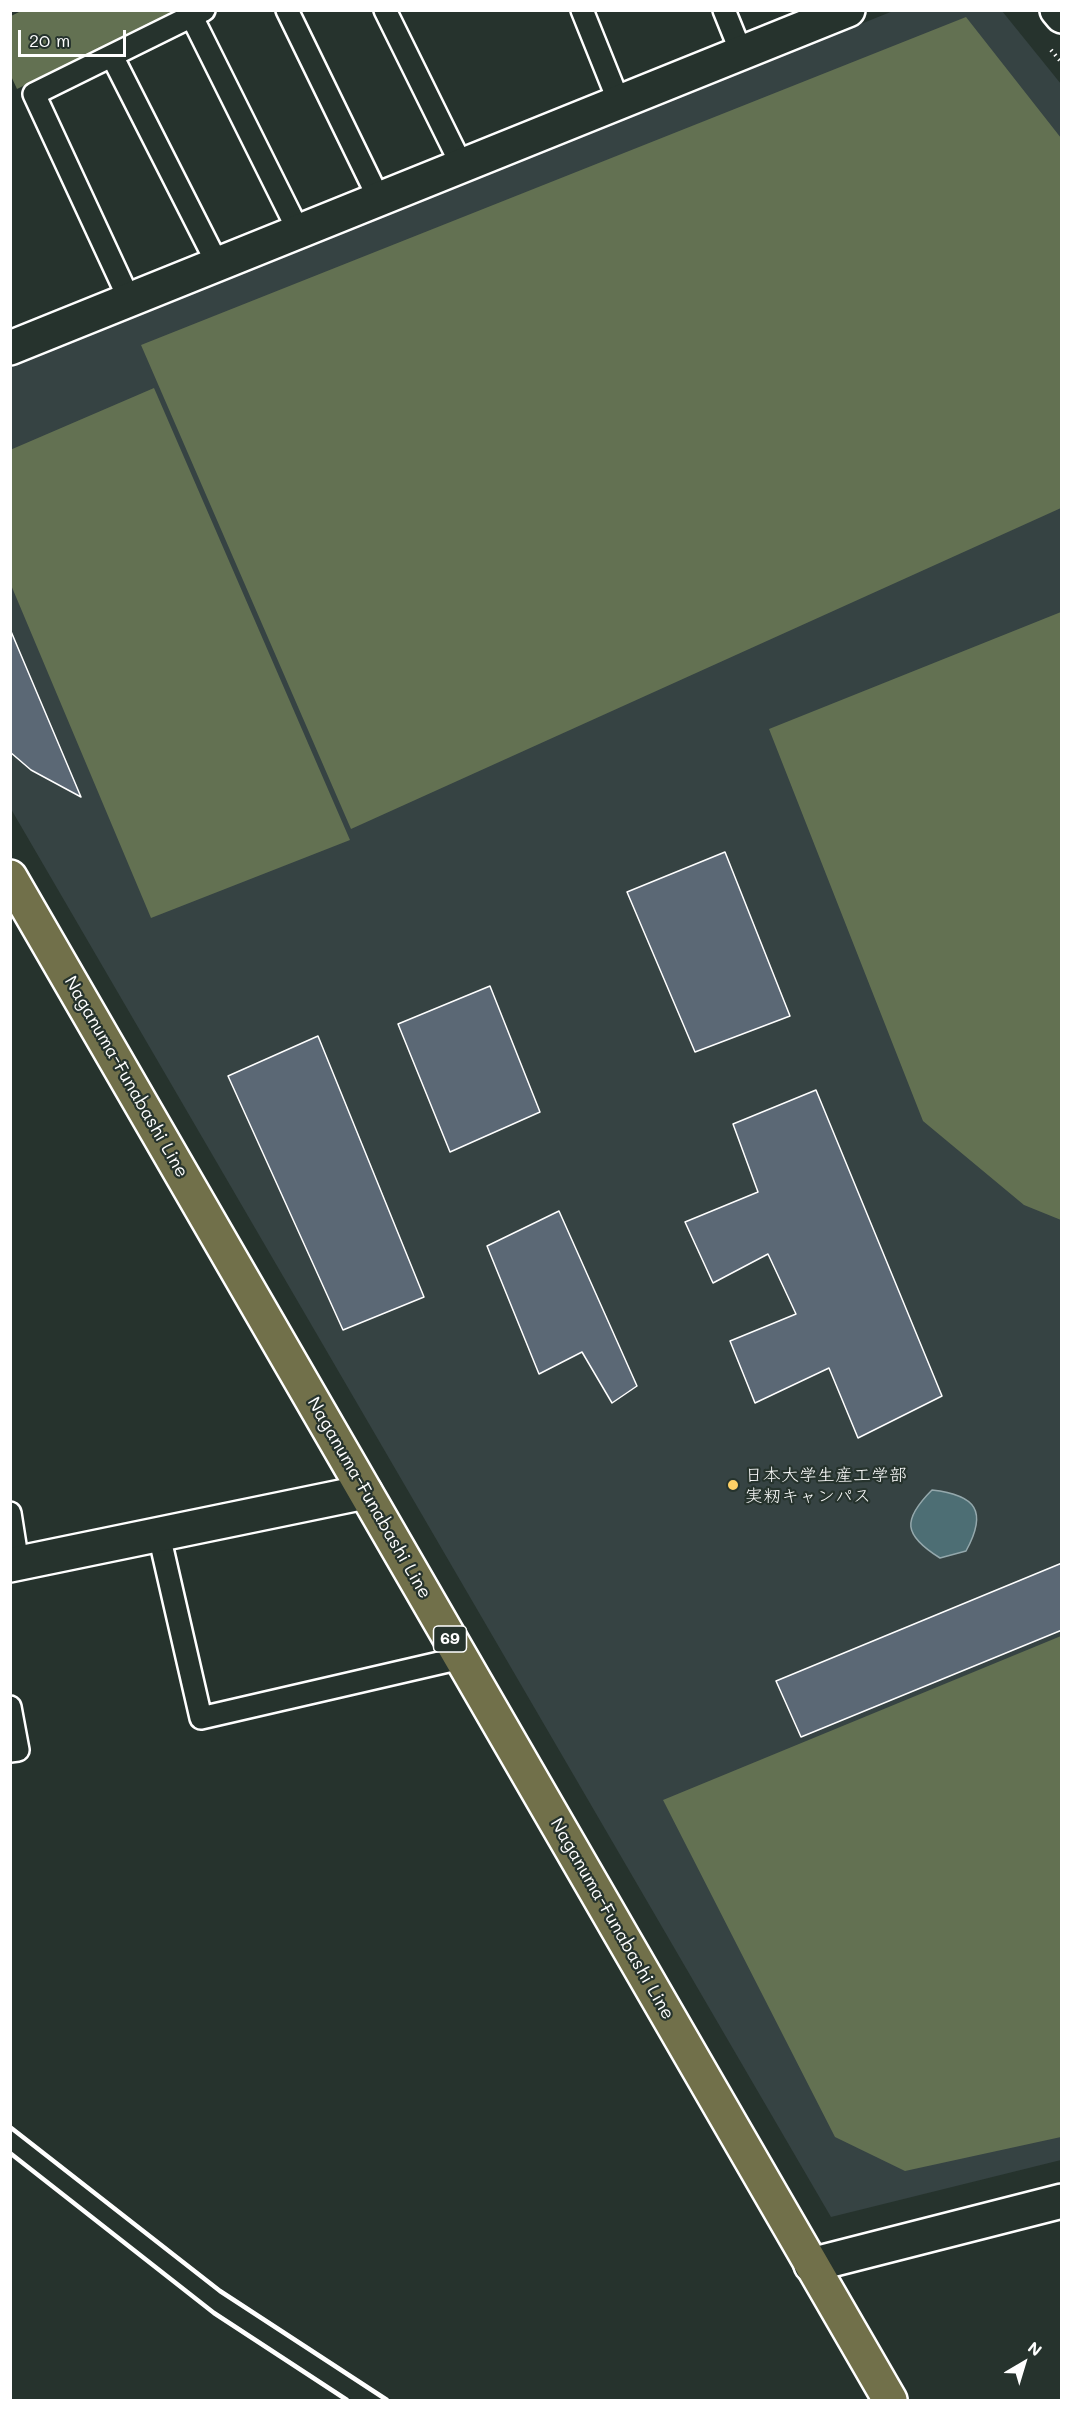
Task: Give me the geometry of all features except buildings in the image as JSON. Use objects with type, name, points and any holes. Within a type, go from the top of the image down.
[{"type":"main road","name":"Naganuma-Funabashi Line","points":[[14,889],[890,2400]]},
{"type":"street","points":[[10,348],[848,10]]},
{"type":"street","points":[[1057,10],[1062,16]]},
{"type":"street","points":[[14,1565],[365,1492]]},
{"type":"street","points":[[811,2265],[1062,2201]]},
{"type":"lane","points":[[287,10],[379,199]]},
{"type":"lane","points":[[385,10],[462,166]]},
{"type":"lane","points":[[582,10],[619,102]]},
{"type":"lane","points":[[724,10],[741,52]]},
{"type":"lane","points":[[130,301],[34,94],[198,14],[298,230]]},
{"type":"lane","points":[[112,56],[218,265]]},
{"type":"lane","points":[[10,1514],[14,1565]]},
{"type":"lane","points":[[159,1535],[201,1718],[461,1658]]},
{"type":"lane","points":[[10,1707],[18,1749],[10,1751]]},
{"type":"shaded area","name":"日本大学生産工学部 実籾キャンパス","points":[[893,11],[1002,11],[1061,84],[1061,2160],[831,2217],[11,809],[10,367]]},
{"type":"green space","points":[[21,11],[177,11],[17,89],[11,76],[11,16]]},
{"type":"green space","points":[[966,17],[1061,138],[1061,508],[351,829],[141,345]]},
{"type":"green space","points":[[154,388],[350,840],[151,918],[11,585],[10,450]]},
{"type":"green space","points":[[1061,612],[1061,1220],[1024,1205],[923,1121],[769,729]]},
{"type":"green space","points":[[1061,1636],[1061,2137],[905,2171],[835,2137],[663,1800]]},
{"type":"water","points":[[932,1490],[959,1496],[974,1507],[977,1515],[976,1525],[966,1551],[940,1558],[919,1542],[913,1534],[911,1527],[915,1510]]},
{"type":"railway","points":[[10,2127],[220,2291],[387,2400]]},
{"type":"railway","points":[[10,2153],[214,2313],[347,2400]]},
{"type":"place","name":"日本大学生産工学部 実籾キャンパス","points":[[733,1485]]}]
